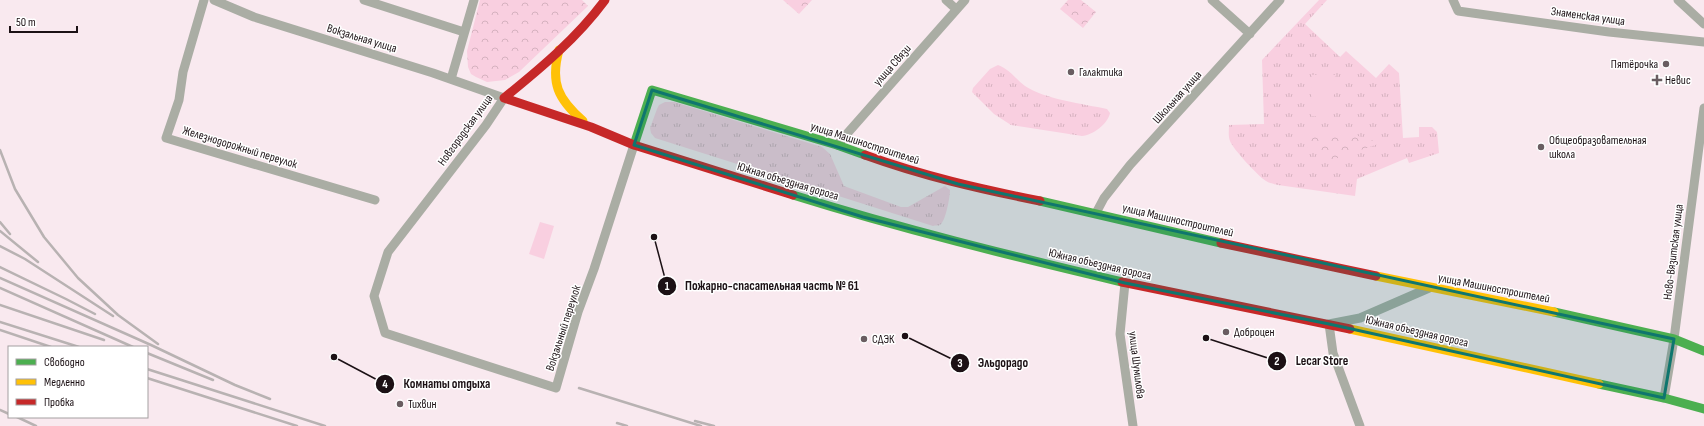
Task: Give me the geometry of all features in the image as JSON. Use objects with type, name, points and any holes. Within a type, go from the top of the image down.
[{"type":"main road","name":"Новгородская улица","points":[[504,98],[584,26],[605,0]]},
{"type":"main road","points":[[559,50],[554,69],[557,89],[570,110],[591,127]]},
{"type":"main road","name":"улица Машиностроителей","points":[[652,90],[958,184],[1096,213],[1198,238],[1430,288],[1573,316],[1674,339],[1704,351]]},
{"type":"main road","name":"Вокзальный переулок","points":[[634,145],[652,90]]},
{"type":"main road","name":"Южная объездная дорога","points":[[504,98],[591,127],[634,145],[914,231],[1125,283],[1329,324],[1664,398],[1704,409]]},
{"type":"street","name":"Железнодорожный переулок","points":[[204,0],[183,72],[179,100],[166,138],[375,200]]},
{"type":"street","name":"Вокзальная улица","points":[[214,0],[254,17],[451,79],[504,98]]},
{"type":"street","points":[[364,0],[464,32]]},
{"type":"street","points":[[451,79],[474,0]]},
{"type":"street","points":[[946,0],[956,9]]},
{"type":"street","name":"улица Связи","points":[[837,146],[964,0]]},
{"type":"street","points":[[1212,0],[1250,34]]},
{"type":"street","name":"Школьная улица","points":[[1096,213],[1104,198],[1130,165],[1280,0]]},
{"type":"street","name":"Знаменская улица","points":[[1452,0],[1458,11],[1609,32],[1704,42]]},
{"type":"street","points":[[1678,0],[1704,24]]},
{"type":"street","name":"Новгородская улица","points":[[374,296],[388,252],[486,125],[504,98]]},
{"type":"street","name":"Ново-Вязитская улица","points":[[1664,398],[1674,339],[1704,108]]},
{"type":"street","name":"Вокзальный переулок","points":[[374,296],[385,333],[556,388],[578,312],[594,270],[634,145]]},
{"type":"street","name":"улица Шумилова","points":[[1125,283],[1120,334],[1133,426]]},
{"type":"street","points":[[1360,426],[1333,353],[1329,324],[1360,318],[1415,293],[1430,288]]},
{"type":"highlighted area","points":[[652,90],[958,184],[1674,339],[1664,398],[1329,324],[1125,283],[863,217],[634,145]]},
{"type":"green space","points":[[480,0],[582,0],[588,6],[519,72],[505,80],[487,82],[471,74],[468,67],[467,51]]},
{"type":"green space","points":[[783,0],[812,0],[799,14]]},
{"type":"green space","points":[[1068,0],[1081,0],[1096,12],[1083,28],[1060,9]]},
{"type":"green space","points":[[1319,0],[1327,0],[1305,24],[1340,57],[1346,51],[1376,78],[1389,64],[1399,73],[1403,138],[1419,137],[1419,127],[1432,127],[1437,132],[1439,153],[1409,163],[1407,158],[1357,179],[1355,196],[1278,185],[1267,182],[1257,174],[1241,156],[1232,145],[1229,137],[1229,125],[1264,124],[1262,60]]},
{"type":"green space","points":[[998,65],[1006,69],[1033,91],[1053,98],[1107,109],[1110,113],[1109,117],[1103,125],[1091,134],[1082,136],[1011,125],[994,114],[972,92],[973,88],[990,69]]},
{"type":"green space","points":[[1312,75],[1335,75],[1333,117],[1311,116]]},
{"type":"green space","points":[[665,102],[674,102],[822,147],[830,154],[844,186],[901,207],[908,207],[945,186],[950,190],[944,219],[940,225],[933,226],[655,138],[651,133],[650,128],[659,105]]},
{"type":"green space","points":[[1306,132],[1348,133],[1381,143],[1329,161],[1306,146]]},
{"type":"green space","points":[[540,222],[554,226],[544,259],[529,254]]},
{"type":"railway","points":[[0,150],[15,189],[44,237],[78,278],[118,315],[158,344]]},
{"type":"railway","points":[[0,222],[10,234]]},
{"type":"railway","points":[[0,231],[38,262]]},
{"type":"railway","points":[[0,246],[25,259],[113,316]]},
{"type":"railway","points":[[0,267],[95,314]]},
{"type":"railway","points":[[0,278],[151,345],[235,385],[270,399]]},
{"type":"railway","points":[[0,288],[131,346]]},
{"type":"railway","points":[[0,305],[104,340]]},
{"type":"railway","points":[[0,322],[76,346]]},
{"type":"railway","points":[[0,330],[48,346]]},
{"type":"railway","points":[[148,353],[213,380]]},
{"type":"railway","points":[[148,369],[325,426]]},
{"type":"railway","points":[[148,378],[297,426]]},
{"type":"railway","points":[[579,388],[701,426]]},
{"type":"railway","points":[[0,410],[8,414]]},
{"type":"railway","points":[[19,418],[36,426]]},
{"type":"railway","points":[[695,421],[714,426]]},
{"type":"railway","points":[[617,423],[627,426]]},
{"type":"traffic: fast","points":[[634,145],[652,90],[837,145],[865,155]]},
{"type":"traffic: fast","points":[[793,195],[957,242],[1122,282]]},
{"type":"traffic: fast","points":[[1040,201],[1221,243]]},
{"type":"traffic: fast","points":[[1554,312],[1674,339],[1704,351]]},
{"type":"traffic: fast","points":[[1599,384],[1664,398],[1704,409]]},
{"type":"traffic: slow","points":[[559,50],[555,72],[558,90],[567,105],[583,121]]},
{"type":"traffic: slow","points":[[1376,276],[1554,312]]},
{"type":"traffic: slow","points":[[1350,329],[1599,384]]},
{"type":"traffic: jam","points":[[504,98],[545,64],[570,40],[583,27],[605,0]]},
{"type":"traffic: jam","points":[[504,98],[591,127],[634,145],[793,195]]},
{"type":"traffic: jam","points":[[865,155],[887,163],[952,181],[1040,201]]},
{"type":"traffic: jam","points":[[1221,243],[1376,276]]},
{"type":"traffic: jam","points":[[1122,282],[1350,329]]},
{"type":"place","name":"Пятёрочка","points":[[1666,64]]},
{"type":"place","name":"Галактика","points":[[1071,72]]},
{"type":"place","name":"Невис","points":[[1657,80]]},
{"type":"place","name":"Общеобразовательная школа","points":[[1541,147]]},
{"type":"place","name":"Пожарно-спасательная часть № 61","points":[[654,237]]},
{"type":"place","name":"Доброцен","points":[[1226,332]]},
{"type":"place","name":"Эльдорадо","points":[[905,336]]},
{"type":"place","name":"Lecar Store","points":[[1206,338]]},
{"type":"place","name":"СДЭК","points":[[864,339]]},
{"type":"place","name":"Комнаты отдыха","points":[[334,357]]},
{"type":"place","name":"Тихвин","points":[[400,404]]}]
